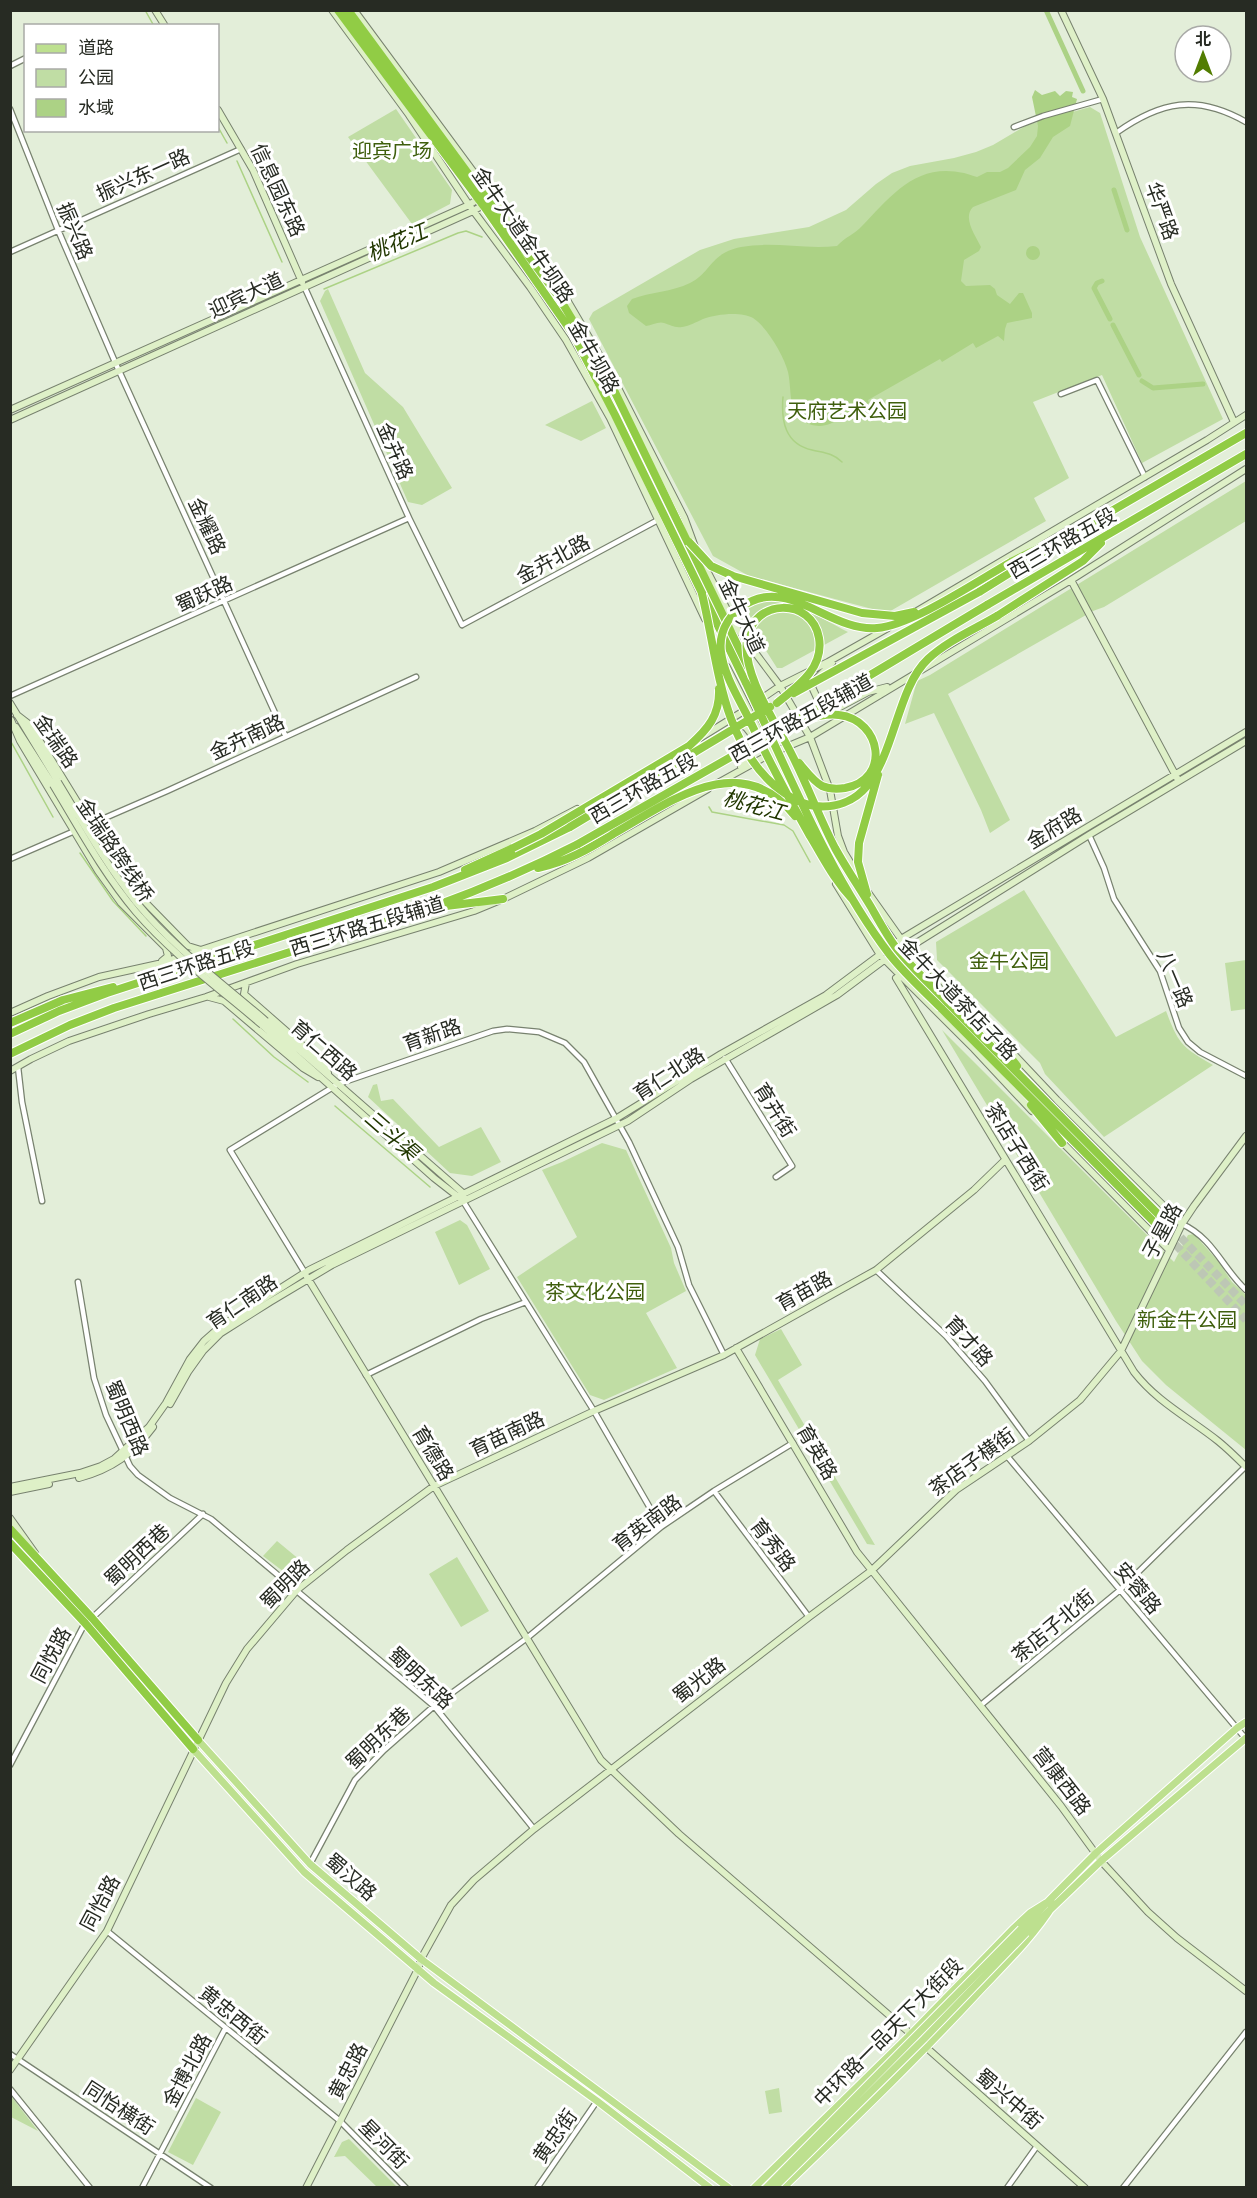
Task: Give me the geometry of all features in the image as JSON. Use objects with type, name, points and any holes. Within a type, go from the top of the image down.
[{"type":"highway","name":"金牛大道金牛坝路","points":[[338,10],[486,198],[573,334],[653,495]]},
{"type":"highway","name":"金牛大道金牛坝路","points":[[348,10],[558,296],[614,392],[663,490]]},
{"type":"highway","name":"西三环路五段","points":[[10,1034],[59,1011],[130,986],[433,887],[507,858],[570,828],[777,703],[979,591],[1246,433]]},
{"type":"highway","name":"西三环路五段","points":[[10,1054],[70,1024],[114,1008],[435,906],[525,872],[787,725],[1246,454]]},
{"type":"highway","name":"金牛大道","points":[[663,490],[792,755]]},
{"type":"highway","name":"金牛大道","points":[[653,495],[781,758]]},
{"type":"highway","points":[[853,900],[836,882],[779,781],[726,671],[721,650],[722,635],[727,623],[741,606],[754,599],[769,596],[798,602],[843,623],[860,628],[889,627],[930,608],[1053,540],[1072,534]]},
{"type":"highway","points":[[872,909],[858,862],[859,843],[883,760],[915,677],[927,660],[1083,561],[1110,534]]},
{"type":"highway","points":[[689,542],[711,566],[721,572],[862,613],[894,616],[930,608]]},
{"type":"highway","points":[[702,594],[719,678],[729,714],[744,747],[769,780],[797,801],[811,806],[825,807],[848,802],[865,788],[883,760]]},
{"type":"highway","points":[[754,679],[747,642],[749,630],[754,621],[765,612],[778,608],[790,608],[811,619],[819,638],[818,659],[812,671],[801,683],[777,703]]},
{"type":"highway","points":[[433,887],[541,834],[689,746],[713,722],[720,700],[719,678]]},
{"type":"highway","points":[[787,725],[830,715],[855,719],[871,736],[876,755],[874,766],[868,776],[859,783],[835,789],[823,786],[812,778],[792,755]]},
{"type":"highway","name":"金牛大道茶店子路","points":[[792,755],[836,849],[897,949],[1164,1220]]},
{"type":"highway","name":"金牛大道茶店子路","points":[[781,758],[826,851],[853,900],[890,955],[1159,1227]]},
{"type":"highway","points":[[525,872],[555,864],[582,853],[686,793],[726,782],[744,784],[774,795],[785,804],[811,837]]},
{"type":"highway","points":[[435,906],[503,900]]},
{"type":"highway","points":[[10,1023],[63,1000],[107,988],[130,986]]},
{"type":"highway","points":[[988,1027],[1032,1086]]},
{"type":"highway","points":[[10,1061],[36,1041]]},
{"type":"highway","points":[[1000,1066],[1062,1143]]},
{"type":"highway","name":"蜀汉路","points":[[10,1529],[92,1618],[198,1740]]},
{"type":"highway","name":"蜀汉路","points":[[10,1543],[85,1623],[193,1749]]},
{"type":"main road","name":"中环路一品天下大街段","points":[[1023,1931],[1096,1853],[1246,1722]]},
{"type":"main road","name":"中环路一品天下大街段","points":[[754,2187],[911,2034],[1030,1913],[1050,1903],[1246,1739]]},
{"type":"main road","name":"蜀汉路","points":[[198,1740],[310,1864],[421,1959],[729,2187]]},
{"type":"main road","name":"蜀汉路","points":[[193,1749],[304,1872],[434,1983],[597,2101],[710,2187]]},
{"type":"main road","name":"中环路一品天下大街段","points":[[783,2187],[926,2048],[1026,1942],[1043,1922],[1050,1903]]},
{"type":"main road","points":[[766,2187],[1023,1931]]},
{"type":"main road","points":[[774,2187],[924,2039],[1023,1931]]},
{"type":"street","points":[[155,10],[164,24]]},
{"type":"street","name":"金牛坝路","points":[[332,10],[409,115],[471,208],[566,340],[602,403],[748,708],[832,875],[882,957]]},
{"type":"street","name":"金牛坝路","points":[[354,10],[486,198],[563,293],[614,380],[673,494],[695,547],[736,627],[780,686],[810,737],[830,789],[836,828],[844,852],[863,885],[901,939],[1057,1100],[1182,1224]]},
{"type":"street","name":"华严路","points":[[1061,10],[1103,99],[1171,284],[1234,422]]},
{"type":"street","points":[[10,66],[24,59]]},
{"type":"street","points":[[1014,127],[1103,99]]},
{"type":"street","points":[[1116,133],[1137,118],[1183,104],[1207,106],[1230,112],[1246,122]]},
{"type":"street","name":"振兴路","points":[[10,109],[58,230],[116,362]]},
{"type":"street","name":"信息园东路","points":[[219,112],[253,170],[304,286]]},
{"type":"street","name":"振兴东一路","points":[[10,252],[241,149]]},
{"type":"street","name":"迎宾大道","points":[[10,420],[120,372],[471,208],[486,198]]},
{"type":"street","name":"迎宾大道","points":[[10,410],[301,279],[471,208]]},
{"type":"street","name":"金卉路","points":[[304,286],[409,518],[462,625]]},
{"type":"street","points":[[577,317],[579,330]]},
{"type":"street","name":"金耀路","points":[[116,362],[285,735]]},
{"type":"street","points":[[614,380],[614,392]]},
{"type":"street","points":[[1061,394],[1097,380],[1145,477]]},
{"type":"street","points":[[600,385],[602,403]]},
{"type":"street","name":"西三环路五段辅道","points":[[10,1013],[99,977],[158,964],[405,884],[474,859],[535,831],[724,724],[780,686],[838,656],[1145,477],[1246,415]]},
{"type":"street","name":"西三环路五段辅道","points":[[10,1071],[69,1041],[206,997],[297,964],[474,911],[503,900],[588,858],[772,753],[810,737],[1071,580],[1246,469]]},
{"type":"street","name":"蜀跃路","points":[[10,696],[409,518]]},
{"type":"street","name":"金卉北路","points":[[462,625],[658,520]]},
{"type":"street","points":[[1071,580],[1177,778]]},
{"type":"street","points":[[838,656],[814,681],[812,687],[818,700],[830,708],[838,708],[868,692],[894,685]]},
{"type":"street","name":"金卉南路","points":[[10,859],[167,791],[416,677]]},
{"type":"street","name":"金瑞路","points":[[10,703],[56,783]]},
{"type":"street","name":"金瑞路","points":[[17,716],[30,725],[113,860],[146,903],[188,946],[202,950]]},
{"type":"street","name":"金瑞路","points":[[11,720],[56,783]]},
{"type":"street","name":"金瑞路","points":[[11,720],[20,741],[74,831],[121,903],[166,948],[168,956],[158,964]]},
{"type":"street","points":[[724,724],[738,722],[744,725],[752,735],[754,745],[752,755],[731,775]]},
{"type":"street","name":"金府路","points":[[882,957],[910,947],[1089,835],[1246,732]]},
{"type":"street","name":"金府路","points":[[882,957],[901,939],[1177,778],[1246,741]]},
{"type":"street","name":"金瑞路跨线桥","points":[[56,783],[104,858],[137,903],[157,926],[264,1023]]},
{"type":"street","name":"八一路","points":[[1089,835],[1104,868],[1114,899],[1160,971],[1179,1028],[1188,1042],[1200,1052],[1246,1076]]},
{"type":"street","points":[[882,957],[1169,1250]]},
{"type":"street","name":"育仁北路","points":[[462,1197],[618,1121],[628,1121],[723,1056],[837,995],[882,957]]},
{"type":"street","name":"茶店子西街","points":[[882,957],[915,1006],[956,1080],[1143,1384],[1176,1412],[1219,1442],[1246,1466]]},
{"type":"street","points":[[246,983],[244,994],[325,1065],[328,1079]]},
{"type":"street","points":[[206,997],[224,1001],[303,1068],[328,1079]]},
{"type":"street","name":"育仁西路","points":[[264,1023],[462,1197],[594,1411],[661,1527]]},
{"type":"street","name":"育新路","points":[[230,1150],[335,1086],[493,1031],[507,1029],[524,1029],[551,1037],[577,1053],[618,1121]]},
{"type":"street","name":"育卉街","points":[[723,1056],[792,1166],[776,1177]]},
{"type":"street","points":[[18,1067],[22,1102],[42,1201]]},
{"type":"street","points":[[618,1121],[678,1246],[689,1285],[724,1355]]},
{"type":"street","name":"子星路","points":[[1121,1351],[1182,1224],[1246,1136]]},
{"type":"street","name":"育德路","points":[[230,1150],[601,1760],[679,1834],[911,2034]]},
{"type":"street","name":"育苗路","points":[[594,1411],[724,1355],[876,1270],[974,1190],[1005,1160]]},
{"type":"street","name":"育仁南路","points":[[10,1492],[68,1481],[102,1471],[151,1431],[198,1358],[221,1333],[306,1276],[462,1197]]},
{"type":"street","points":[[1182,1224],[1191,1228],[1209,1245],[1246,1290]]},
{"type":"street","name":"育才路","points":[[876,1270],[946,1336],[985,1381],[1029,1441]]},
{"type":"street","name":"蜀明西路","points":[[78,1282],[94,1378],[106,1415],[130,1466],[138,1475],[170,1498],[203,1514],[297,1590]]},
{"type":"street","points":[[366,1375],[481,1319],[526,1302]]},
{"type":"street","name":"育英路","points":[[736,1348],[857,1552],[871,1571]]},
{"type":"street","name":"茶店子横街","points":[[809,1617],[871,1571],[956,1490],[1029,1441],[1080,1400],[1121,1351]]},
{"type":"street","name":"育苗南路","points":[[434,1486],[594,1411]]},
{"type":"street","name":"育英南路","points":[[527,1638],[661,1527],[714,1491],[793,1443]]},
{"type":"street","points":[[10,1487],[80,1473],[101,1466],[124,1454]]},
{"type":"street","name":"安蓉路","points":[[1007,1456],[1246,1739]]},
{"type":"street","name":"茶店子北街","points":[[981,1705],[1120,1590],[1246,1466]]},
{"type":"street","name":"蜀明路","points":[[198,1740],[226,1683],[248,1649],[297,1590],[434,1486]]},
{"type":"street","name":"育秀路","points":[[714,1491],[809,1617]]},
{"type":"street","name":"蜀明西巷","points":[[92,1618],[203,1514]]},
{"type":"street","points":[[10,1518],[44,1566]]},
{"type":"street","name":"营康西路","points":[[871,1571],[981,1705],[1101,1861],[1148,1912],[1177,1938],[1246,1991]]},
{"type":"street","name":"蜀明东路","points":[[297,1590],[434,1706],[534,1829]]},
{"type":"street","name":"蜀光路","points":[[534,1829],[809,1617]]},
{"type":"street","name":"同悦路","points":[[10,1765],[85,1623]]},
{"type":"street","name":"蜀明东巷","points":[[310,1864],[355,1780],[384,1750],[434,1706],[527,1638]]},
{"type":"street","name":"同怡路","points":[[10,2070],[107,1932],[198,1740]]},
{"type":"street","name":"黄忠路","points":[[306,2187],[418,1969],[421,1959],[452,1905],[474,1880],[534,1829]]},
{"type":"street","name":"黄忠西街","points":[[107,1932],[340,2121]]},
{"type":"street","name":"金博北路","points":[[142,2187],[225,2029]]},
{"type":"street","points":[[1123,2187],[1246,2032]]},
{"type":"street","name":"蜀兴中街","points":[[911,2034],[1085,2187]]},
{"type":"street","name":"同怡横街","points":[[10,2055],[211,2187]]},
{"type":"street","points":[[10,2089],[90,2187]]},
{"type":"street","name":"黄忠街","points":[[537,2187],[597,2101]]},
{"type":"street","name":"星河街","points":[[340,2121],[406,2187]]},
{"type":"street","points":[[1007,2187],[1037,2146]]},
{"type":"green space","name":"天府艺术公园","points":[[1090,107],[1100,113],[1140,237],[1223,419],[1142,463],[1102,375],[1033,402],[1069,478],[1034,498],[1046,521],[887,613],[749,576],[713,556],[589,319],[593,312],[700,250],[734,239],[809,227],[846,210],[892,173],[910,166],[976,152],[1027,125]]},
{"type":"green space","name":"迎宾广场","points":[[396,109],[452,190],[450,204],[412,224],[348,137]]},
{"type":"green space","points":[[328,289],[365,373],[403,407],[452,488],[422,505],[408,502],[320,301]]},
{"type":"green space","points":[[592,401],[606,428],[581,441],[545,425]]},
{"type":"green space","points":[[1246,481],[1246,521],[1104,607],[1093,611],[948,694],[1010,820],[990,833],[934,713],[905,724],[917,681]]},
{"type":"green space","points":[[763,601],[786,603],[848,632],[782,668],[777,668],[741,611]]},
{"type":"green space","name":"金牛公园","points":[[1024,890],[1116,1037],[1166,1011],[1174,1031],[1183,1044],[1194,1054],[1213,1065],[1104,1137],[1045,1074],[1040,1063],[937,960],[936,942]]},
{"type":"green space","points":[[1246,960],[1246,1009],[1231,1011],[1225,963]]},
{"type":"green space","name":"新金牛公园","points":[[942,1030],[1174,1262],[1188,1235],[1194,1234],[1218,1261],[1232,1282],[1246,1295],[1246,1450],[1166,1385],[1142,1361]]},
{"type":"green space","points":[[377,1084],[381,1101],[393,1099],[439,1147],[481,1127],[501,1162],[472,1176],[450,1173],[368,1097],[373,1085]]},
{"type":"green space","name":"茶文化公园","points":[[602,1143],[626,1150],[671,1248],[674,1263],[686,1291],[646,1313],[677,1368],[604,1400],[590,1395],[517,1277],[577,1237],[542,1170]]},
{"type":"green space","points":[[460,1220],[467,1225],[490,1269],[459,1285],[435,1232]]},
{"type":"green space","points":[[781,1329],[802,1365],[778,1380],[875,1545],[867,1544],[755,1355],[760,1339]]},
{"type":"green space","points":[[277,1541],[312,1570],[303,1578],[292,1578],[263,1556]]},
{"type":"green space","points":[[457,1557],[489,1611],[461,1627],[429,1574]]},
{"type":"green space","points":[[779,2088],[782,2112],[769,2114],[765,2091]]},
{"type":"green space","points":[[11,2096],[38,2131],[11,2117]]},
{"type":"green space","points":[[196,2098],[221,2112],[193,2165],[168,2152]]},
{"type":"green space","points":[[349,2139],[397,2187],[377,2187],[345,2156],[334,2157],[342,2142]]},
{"type":"water","points":[[1035,90],[1042,95],[1055,91],[1060,96],[1066,91],[1073,92],[1072,97],[1077,99],[1070,126],[1053,137],[1040,158],[1025,170],[1016,190],[973,207],[969,216],[969,222],[981,247],[979,251],[964,260],[961,281],[966,286],[990,285],[995,289],[997,295],[1010,304],[1019,293],[1023,293],[1032,313],[1032,318],[1007,323],[1004,341],[998,336],[976,348],[973,343],[942,362],[940,359],[868,400],[869,403],[844,417],[830,424],[819,426],[808,424],[796,413],[783,358],[769,335],[753,318],[742,314],[728,314],[708,317],[682,327],[662,323],[646,326],[629,313],[627,306],[632,299],[690,283],[697,279],[717,258],[731,250],[753,245],[837,246],[859,229],[894,193],[918,177],[932,172],[947,171],[977,177],[987,172],[1000,172],[1008,168],[1030,147],[1037,136],[1038,126],[1032,97]]},
{"type":"water","points":[[1030,246],[1036,246],[1040,253],[1036,260],[1030,260],[1026,256],[1026,250]]},
{"type":"waterway","name":"桃花江","points":[[145,10],[153,24]]},
{"type":"waterway","points":[[1046,10],[1083,91]]},
{"type":"waterway","name":"桃花江","points":[[219,129],[227,143]]},
{"type":"waterway","name":"桃花江","points":[[237,161],[282,262]]},
{"type":"waterway","points":[[1114,190],[1127,230]]},
{"type":"waterway","name":"桃花江","points":[[324,289],[458,233],[466,231],[482,237]]},
{"type":"waterway","points":[[1102,281],[1094,288],[1110,319]]},
{"type":"waterway","points":[[1113,325],[1139,375]]},
{"type":"waterway","points":[[1142,381],[1153,388],[1203,384]]},
{"type":"waterway","points":[[783,397],[784,423],[790,437],[803,447],[832,455],[842,462]]},
{"type":"waterway","name":"三斗渠","points":[[10,740],[53,817]]},
{"type":"waterway","name":"桃花江","points":[[709,807],[712,812],[784,825],[793,831],[810,862]]},
{"type":"waterway","name":"三斗渠","points":[[80,853],[113,901],[146,936]]},
{"type":"waterway","name":"三斗渠","points":[[233,1019],[274,1057],[308,1082]]},
{"type":"waterway","name":"三斗渠","points":[[335,1106],[430,1187]]},
{"type":"tunnel","points":[[1164,1220],[1246,1305]]},
{"type":"tunnel","points":[[1159,1227],[1246,1320]]}]
